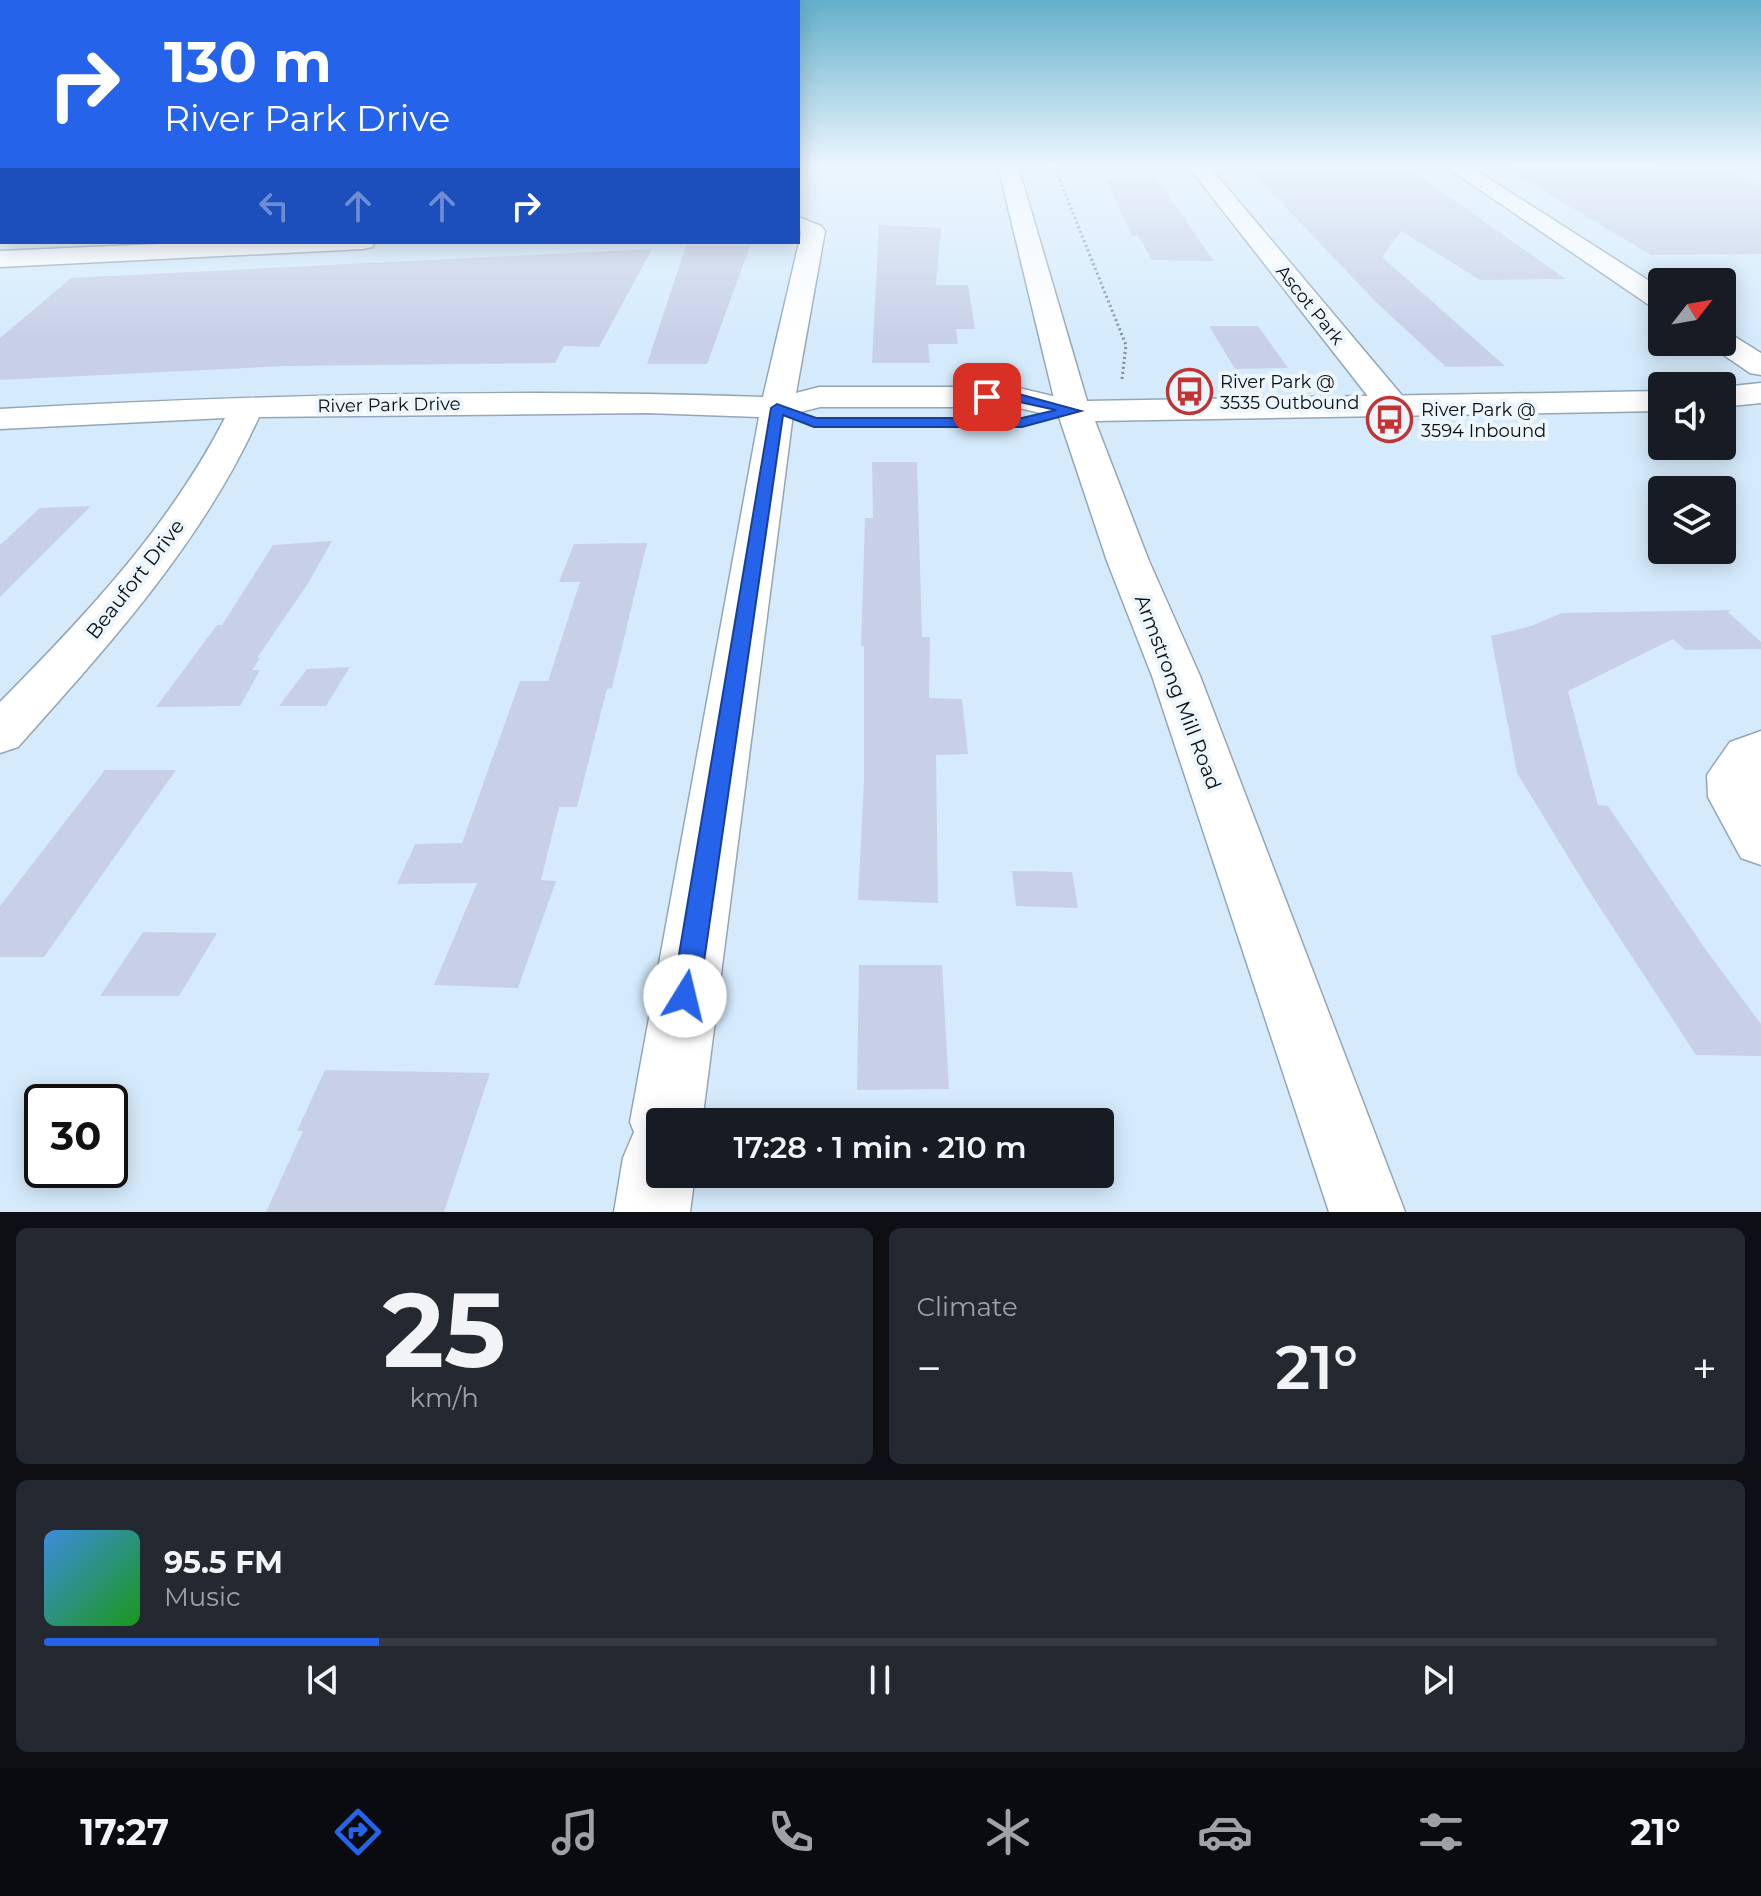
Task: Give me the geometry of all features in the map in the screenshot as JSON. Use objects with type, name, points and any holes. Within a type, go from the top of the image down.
[{"type":"street","name":"Armstrong Mill Road","points":[[1023,223],[1074,411],[1128,561],[1176,676],[1367,1212]]},
{"type":"street","name":"Ascot Park","points":[[1244,223],[1393,406]]},
{"type":"street","points":[[1542,223],[1648,292]]},
{"type":"street","points":[[668,1108],[777,408],[813,231],[800,225]]},
{"type":"street","points":[[0,259],[320,244]]},
{"type":"street","points":[[1736,350],[1761,366]]},
{"type":"street","points":[[1736,396],[1761,393]]},
{"type":"street","name":"River Park Drive","points":[[0,419],[247,407],[647,403],[777,408],[814,422],[1022,422],[1074,411],[1648,401]]},
{"type":"street","name":"Beaufort Drive","points":[[0,734],[88,639],[171,538],[214,472],[247,407]]},
{"type":"street","points":[[1761,750],[1748,756],[1734,775],[1735,797],[1761,842]]},
{"type":"street","points":[[652,1212],[656,1188]]},
{"type":"path","points":[[1077,223],[1126,345],[1124,384]]},
{"type":"building","points":[[1126,223],[1187,223],[1214,261],[1152,260],[1138,236],[1132,236]]},
{"type":"building","points":[[1300,223],[1486,223],[1566,279],[1480,280],[1401,231],[1382,257],[1505,366],[1446,367],[1376,302]]},
{"type":"building","points":[[1597,223],[1761,223],[1761,254],[1651,255]]},
{"type":"building","points":[[879,225],[941,228],[936,285],[968,285],[975,329],[956,329],[958,344],[928,344],[930,363],[872,363]]},
{"type":"building","points":[[686,246],[750,246],[707,364],[647,364]]},
{"type":"building","points":[[652,249],[599,347],[564,346],[555,363],[287,366],[0,380],[0,338],[71,278]]},
{"type":"building","points":[[1209,326],[1258,326],[1288,368],[1235,369]]},
{"type":"building","points":[[872,462],[917,462],[922,637],[930,637],[929,698],[962,699],[968,754],[936,755],[938,903],[858,900],[864,780],[864,646],[861,646],[865,518],[873,518]]},
{"type":"building","points":[[91,506],[0,597],[0,545],[40,508]]},
{"type":"building","points":[[332,541],[307,585],[257,658],[260,658],[252,670],[260,670],[240,706],[156,707],[217,625],[222,625],[273,545]]},
{"type":"building","points":[[647,543],[612,688],[607,689],[577,807],[559,807],[541,880],[556,881],[518,988],[434,985],[477,883],[397,884],[415,844],[462,843],[520,681],[548,681],[580,582],[559,582],[574,544]]},
{"type":"building","points":[[1731,610],[1728,612],[1761,642],[1761,649],[1685,650],[1673,639],[1568,691],[1598,805],[1608,806],[1706,950],[1761,1024],[1761,1056],[1696,1055],[1589,891],[1517,773],[1491,636],[1531,626],[1562,613]]},
{"type":"building","points":[[350,667],[326,706],[279,706],[307,669]]},
{"type":"building","points":[[105,770],[176,770],[44,957],[0,957],[0,906]]},
{"type":"building","points":[[1012,871],[1072,872],[1078,908],[1016,906]]},
{"type":"building","points":[[143,932],[217,933],[179,996],[100,996]]},
{"type":"building","points":[[859,965],[942,965],[949,1089],[857,1090]]},
{"type":"building","points":[[325,1070],[490,1073],[444,1212],[266,1212],[303,1131],[297,1131]]},
{"type":"place","name":"River Park @ 3535 Outbound","points":[[1189,392]]},
{"type":"place","name":"River Park @ 3594 Inbound","points":[[1390,420]]},
{"type":"route","points":[[685,996],[777,408],[814,422],[1022,422],[1074,411],[1015,397],[987,397]]}]
